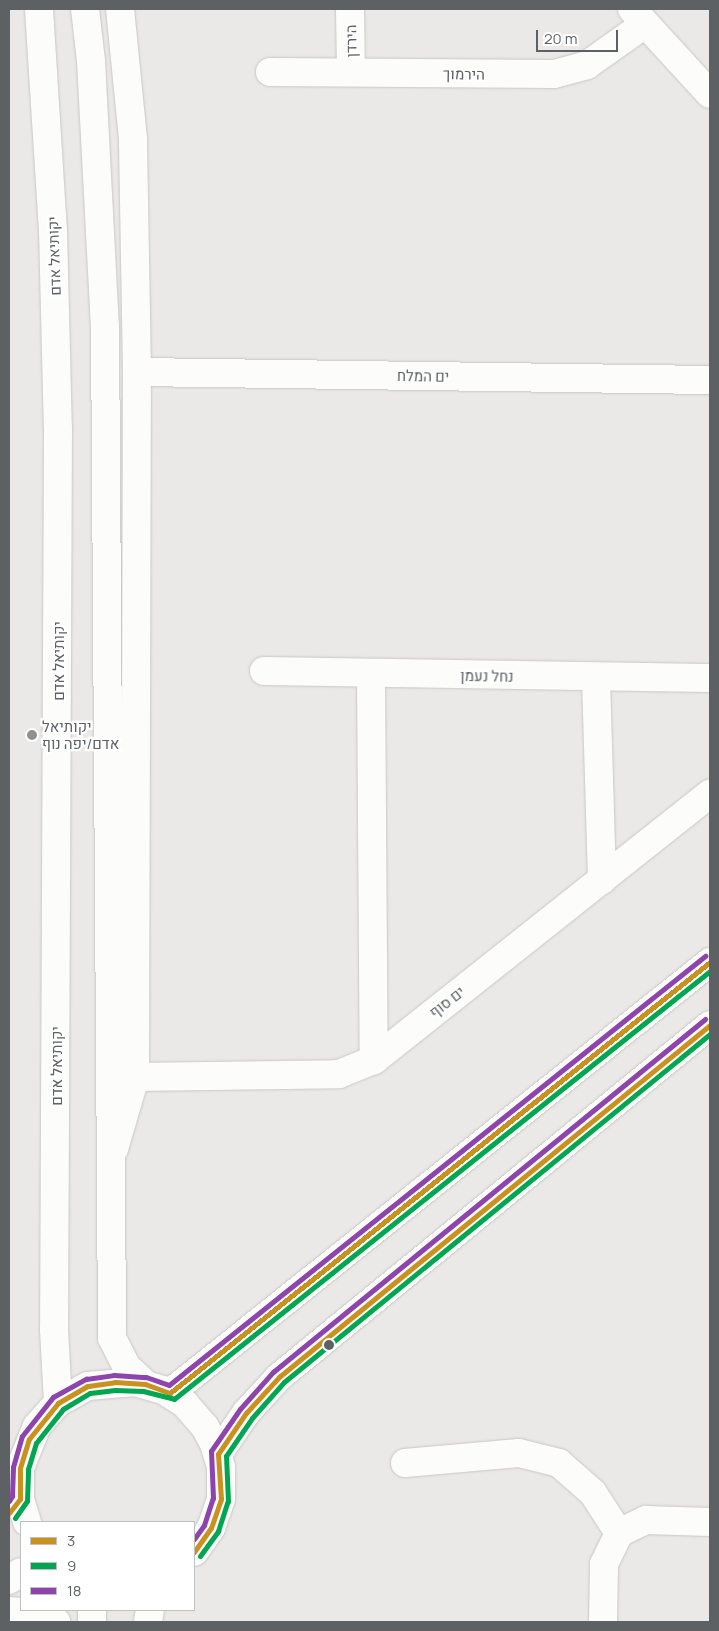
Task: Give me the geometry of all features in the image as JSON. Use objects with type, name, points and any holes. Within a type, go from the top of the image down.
[{"type":"main road","name":"יקותיאל אדם","points":[[39,9],[53,230],[58,428],[54,1319],[58,1403]]},
{"type":"main road","points":[[85,9],[91,61],[105,326],[108,1172],[112,1338],[126,1367],[196,1415],[210,1434],[218,1454],[221,1499],[211,1528],[195,1551]]},
{"type":"main road","points":[[108,1172],[135,1077],[137,372],[133,139],[120,9]]},
{"type":"main road","name":"הירדן","points":[[350,9],[351,72]]},
{"type":"main road","points":[[638,16],[710,94]]},
{"type":"main road","name":"הירמוך","points":[[270,72],[554,74],[587,65],[638,16]]},
{"type":"main road","name":"ים המלח","points":[[137,372],[710,380]]},
{"type":"main road","name":"נחל נעמן","points":[[264,671],[596,678],[710,678]]},
{"type":"main road","points":[[371,674],[374,1060]]},
{"type":"main road","points":[[596,678],[602,880]]},
{"type":"main road","name":"ים סוף","points":[[135,1077],[339,1074],[374,1060],[710,794]]},
{"type":"main road","points":[[157,1389],[710,962]]},
{"type":"main road","points":[[218,1454],[246,1413],[279,1377],[710,1025]]},
{"type":"main road","points":[[19,1511],[23,1453],[37,1426],[58,1403],[96,1384],[125,1381],[157,1389]]},
{"type":"main road","points":[[405,1463],[519,1453],[559,1462],[593,1493],[620,1533]]},
{"type":"main road","points":[[603,1622],[604,1564],[620,1533],[646,1520],[710,1522]]},
{"type":"main road","points":[[9,1580],[20,1573]]},
{"type":"main road","points":[[9,1611],[31,1613],[56,1622]]},
{"type":"transit line","name":"18","points":[[9,1501],[12,1496],[13,1467],[22,1436],[53,1397],[86,1379],[114,1375],[146,1377],[169,1385],[705,956]]},
{"type":"transit line","name":"3","points":[[9,1513],[20,1499],[20,1468],[29,1439],[58,1403],[88,1386],[115,1382],[145,1384],[170,1393],[710,962]]},
{"type":"transit line","name":"9","points":[[15,1518],[27,1501],[28,1469],[36,1443],[63,1409],[90,1393],[115,1390],[143,1391],[174,1399],[710,971]]},
{"type":"transit line","name":"18","points":[[195,1538],[204,1525],[213,1498],[211,1451],[240,1409],[273,1372],[705,1019]]},
{"type":"transit line","name":"3","points":[[195,1551],[211,1528],[221,1499],[218,1454],[246,1413],[279,1377],[710,1025]]},
{"type":"transit line","name":"9","points":[[200,1556],[218,1531],[228,1501],[226,1456],[252,1418],[284,1382],[710,1034]]},
{"type":"place","name":"יקותיאל אדם/יפה נוף","points":[[32,735]]}]
